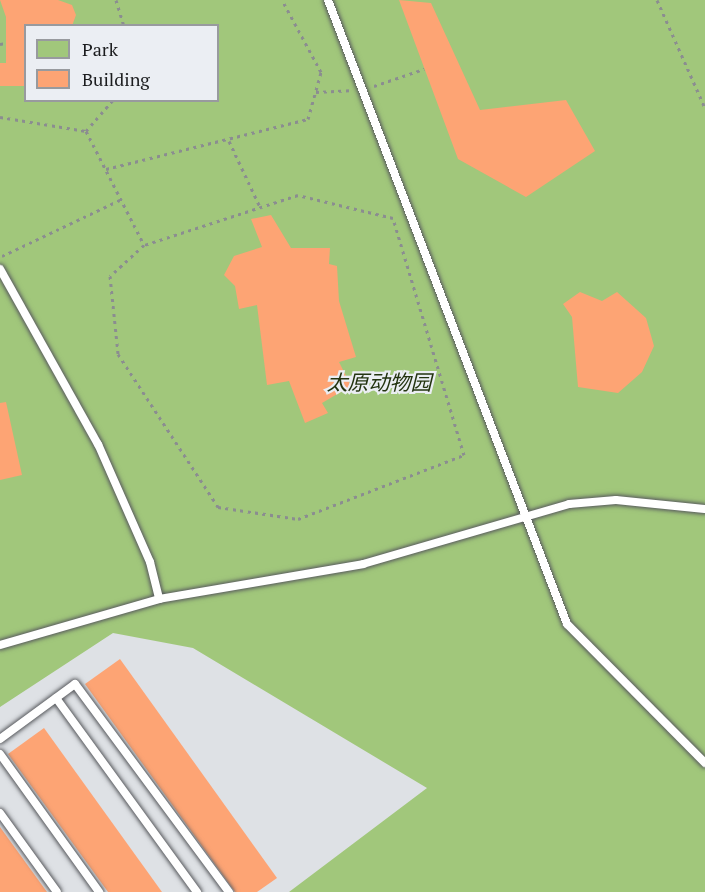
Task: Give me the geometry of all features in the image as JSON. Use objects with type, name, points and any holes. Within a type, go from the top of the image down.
[{"type":"lane","points":[[328,0],[524,518],[567,624],[705,763]]},
{"type":"lane","points":[[0,269],[98,444],[150,562],[159,598]]},
{"type":"lane","points":[[0,645],[159,598],[363,564],[568,504],[616,500],[705,509]]},
{"type":"lane","points":[[0,739],[75,684],[229,892]]},
{"type":"lane","points":[[56,698],[197,892]]},
{"type":"lane","points":[[0,754],[99,892]]},
{"type":"lane","points":[[0,813],[57,892]]},
{"type":"path","points":[[116,0],[123,24]]},
{"type":"path","points":[[106,169],[228,141],[308,118],[321,72],[282,0]]},
{"type":"path","points":[[657,0],[705,108]]},
{"type":"path","points":[[0,44],[6,44]]},
{"type":"path","points":[[86,131],[111,102]]},
{"type":"path","points":[[0,117],[86,131]]},
{"type":"path","points":[[86,131],[144,245]]},
{"type":"path","points":[[228,141],[261,209]]},
{"type":"path","points":[[298,195],[393,218],[464,454],[298,519],[218,507],[118,354],[110,276],[144,245],[261,209],[298,195]]},
{"type":"path","points":[[0,257],[122,199]]},
{"type":"green space","name":"太原动物园","points":[[0,0],[705,0],[705,892],[289,892],[427,788],[193,648],[113,633],[0,707]]},
{"type":"building","points":[[0,0],[58,0],[72,5],[76,15],[73,24],[24,24],[24,86],[0,86],[0,63],[6,63],[6,17]]},
{"type":"building","points":[[399,0],[431,3],[480,110],[566,100],[595,151],[526,197],[458,159]]},
{"type":"building","points":[[271,215],[291,248],[330,248],[329,264],[337,266],[339,301],[356,357],[339,362],[351,386],[322,403],[328,413],[305,423],[289,381],[267,385],[257,305],[239,309],[235,286],[224,275],[234,256],[262,247],[251,219]]},
{"type":"building","points":[[580,292],[602,301],[617,292],[646,318],[654,346],[642,372],[618,393],[578,387],[572,317],[563,304]]},
{"type":"building","points":[[6,402],[22,475],[0,480],[0,403]]},
{"type":"building","points":[[120,659],[277,878],[257,892],[235,892],[85,684]]},
{"type":"building","points":[[44,728],[162,892],[108,892],[8,754]]},
{"type":"building","points":[[0,827],[47,892],[0,892]]}]
